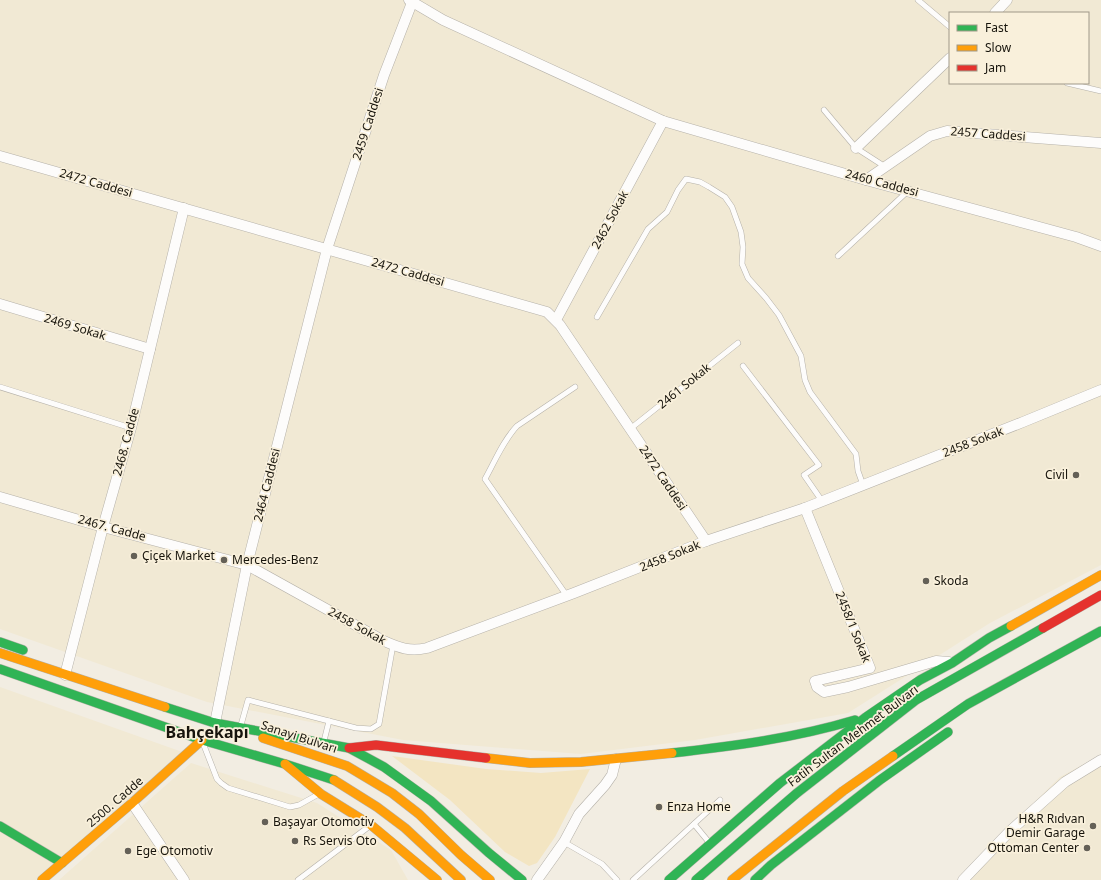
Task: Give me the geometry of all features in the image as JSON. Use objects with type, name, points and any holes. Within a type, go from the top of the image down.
[{"type":"main road","points":[[670,880],[679,870],[780,782],[866,717],[920,680],[952,662],[989,638],[1101,575]]},
{"type":"main road","name":"Fatih Sultan Mehmet Bulvarı","points":[[696,880],[797,793],[916,700],[1101,595]]},
{"type":"main road","points":[[732,880],[843,791],[968,704],[1054,655],[1101,631]]},
{"type":"main road","points":[[0,642],[44,658],[65,675]]},
{"type":"main road","name":"Sanayi Bulvarı","points":[[0,654],[347,766],[392,793],[419,814],[461,855],[490,880]]},
{"type":"main road","points":[[984,705],[1054,655]]},
{"type":"main road","points":[[952,662],[989,658]]},
{"type":"main road","points":[[0,669],[202,740],[334,780],[405,828],[461,880]]},
{"type":"main road","points":[[0,677],[54,689]]},
{"type":"main road","points":[[215,723],[349,748],[376,745],[530,764],[616,759],[739,744],[822,730],[866,717]]},
{"type":"main road","points":[[755,880],[771,865],[880,780],[958,724]]},
{"type":"main road","name":"2500. Cadde","points":[[46,879],[62,863],[202,740]]},
{"type":"main road","points":[[349,748],[384,767],[431,801],[489,853],[522,880]]},
{"type":"main road","points":[[285,764],[320,794],[371,825],[437,880]]},
{"type":"main road","points":[[0,826],[62,863]]},
{"type":"main road","points":[[762,880],[771,865]]},
{"type":"main road","points":[[424,869],[427,880]]},
{"type":"street","name":"2460 Caddesi","points":[[412,0],[443,20],[663,120],[866,180],[909,190],[1076,237],[1101,246]]},
{"type":"street","name":"2459 Caddesi","points":[[327,249],[384,76],[412,0]]},
{"type":"street","points":[[996,12],[1007,0]]},
{"type":"street","points":[[856,148],[949,59]]},
{"type":"street","name":"2462 Sokak","points":[[556,320],[663,120]]},
{"type":"street","name":"2457 Caddesi","points":[[866,180],[884,166],[930,136],[948,131],[1101,143]]},
{"type":"street","name":"2472 Caddesi","points":[[0,156],[547,312],[556,320],[706,541]]},
{"type":"street","name":"2468. Cadde","points":[[65,675],[103,527],[131,428],[184,208]]},
{"type":"street","name":"2464 Caddesi","points":[[215,723],[247,564],[327,249]]},
{"type":"street","name":"2469 Sokak","points":[[0,304],[150,349]]},
{"type":"street","name":"2458 Sokak","points":[[247,564],[393,645],[406,650],[418,650],[567,596],[706,541],[805,508],[1101,390]]},
{"type":"street","name":"2467. Cadde","points":[[0,497],[103,527],[247,564]]},
{"type":"street","name":"2458/1 Sokak","points":[[805,508],[870,668],[815,681],[817,687],[824,692],[848,687],[936,661],[952,662]]},
{"type":"street","points":[[537,880],[564,842],[579,814],[612,775],[616,759]]},
{"type":"street","points":[[963,880],[1009,832],[1065,782],[1101,760]]},
{"type":"street","points":[[132,803],[184,880]]},
{"type":"lane","points":[[918,0],[949,27]]},
{"type":"lane","points":[[1071,84],[1101,91]]},
{"type":"lane","points":[[824,110],[856,148],[884,166]]},
{"type":"lane","points":[[597,317],[648,229],[667,212],[678,190],[686,180],[700,182],[710,187],[725,198],[732,207],[741,232],[743,247],[742,264],[748,278],[779,315],[801,356],[805,380],[810,392],[856,454],[858,471],[863,485]]},
{"type":"lane","points":[[838,256],[909,190]]},
{"type":"lane","name":"2461 Sokak","points":[[630,429],[738,343]]},
{"type":"lane","points":[[743,366],[819,465],[804,475],[822,501]]},
{"type":"lane","points":[[0,387],[131,428]]},
{"type":"lane","points":[[567,596],[485,479],[503,444],[517,426],[575,387]]},
{"type":"lane","points":[[240,728],[248,700],[356,728],[371,729],[379,724],[393,645]]},
{"type":"lane","points":[[323,744],[329,721]]},
{"type":"lane","points":[[202,740],[217,779],[221,784],[228,788],[290,807],[299,805],[320,794]]},
{"type":"lane","points":[[633,880],[720,800]]},
{"type":"lane","points":[[694,824],[710,843]]},
{"type":"lane","points":[[298,880],[371,825]]},
{"type":"lane","points":[[564,842],[602,864],[618,880]]},
{"type":"shaded area","points":[[0,0],[1101,0],[1101,565],[990,623],[848,713],[695,740],[581,754],[403,740],[207,702],[0,629]]},
{"type":"shaded area","points":[[0,687],[185,753],[36,880],[0,880]]},
{"type":"shaded area","points":[[1101,755],[1101,880],[960,880],[975,861],[1060,777]]},
{"type":"shaded area","points":[[392,756],[486,769],[541,773],[590,769],[555,837],[537,863],[529,866],[505,852],[450,800]]},
{"type":"shaded area","points":[[191,763],[317,803],[391,850],[408,880],[59,880]]},
{"type":"traffic: fast","points":[[669,880],[780,783],[866,717],[920,680],[952,663],[989,638],[1011,626]]},
{"type":"traffic: fast","points":[[696,880],[797,793],[916,700],[1043,628]]},
{"type":"traffic: fast","points":[[893,756],[968,704],[1101,631]]},
{"type":"traffic: fast","points":[[0,642],[23,650]]},
{"type":"traffic: fast","points":[[0,669],[202,740],[334,780]]},
{"type":"traffic: fast","points":[[165,707],[227,727]]},
{"type":"traffic: fast","points":[[672,753],[787,737],[855,720]]},
{"type":"traffic: fast","points":[[215,723],[349,748],[384,767],[431,801],[489,853],[522,880]]},
{"type":"traffic: fast","points":[[755,880],[771,865],[880,780],[948,732]]},
{"type":"traffic: fast","points":[[0,826],[62,863]]},
{"type":"traffic: slow","points":[[1011,626],[1101,575]]},
{"type":"traffic: slow","points":[[0,653],[165,707]]},
{"type":"traffic: slow","points":[[263,738],[347,766],[392,793],[419,814],[461,855],[490,880]]},
{"type":"traffic: slow","points":[[42,880],[132,803],[202,740]]},
{"type":"traffic: slow","points":[[486,758],[530,763],[581,762],[672,753]]},
{"type":"traffic: slow","points":[[732,880],[843,791],[893,756]]},
{"type":"traffic: slow","points":[[285,764],[321,794],[371,825],[437,880]]},
{"type":"traffic: slow","points":[[334,780],[377,807],[405,828],[461,880]]},
{"type":"traffic: jam","points":[[1043,628],[1101,595]]},
{"type":"traffic: jam","points":[[349,748],[376,745],[486,758]]},
{"type":"place","name":"Civil","points":[[1076,475]]},
{"type":"place","name":"Çiçek Market","points":[[134,556]]},
{"type":"place","name":"Mercedes-Benz","points":[[224,560]]},
{"type":"place","name":"Skoda","points":[[926,581]]},
{"type":"place","name":"Enza Home","points":[[659,807]]},
{"type":"place","name":"Başayar Otomotiv","points":[[265,822]]},
{"type":"place","name":"H&R Rıdvan Demir Garage","points":[[1093,826]]},
{"type":"place","name":"Rs Servis Oto","points":[[295,841]]},
{"type":"place","name":"Ottoman Center","points":[[1087,848]]},
{"type":"place","name":"Ege Otomotiv","points":[[128,851]]},
{"type":"district","name":"Bahçekapı","points":[[207,732]]}]
